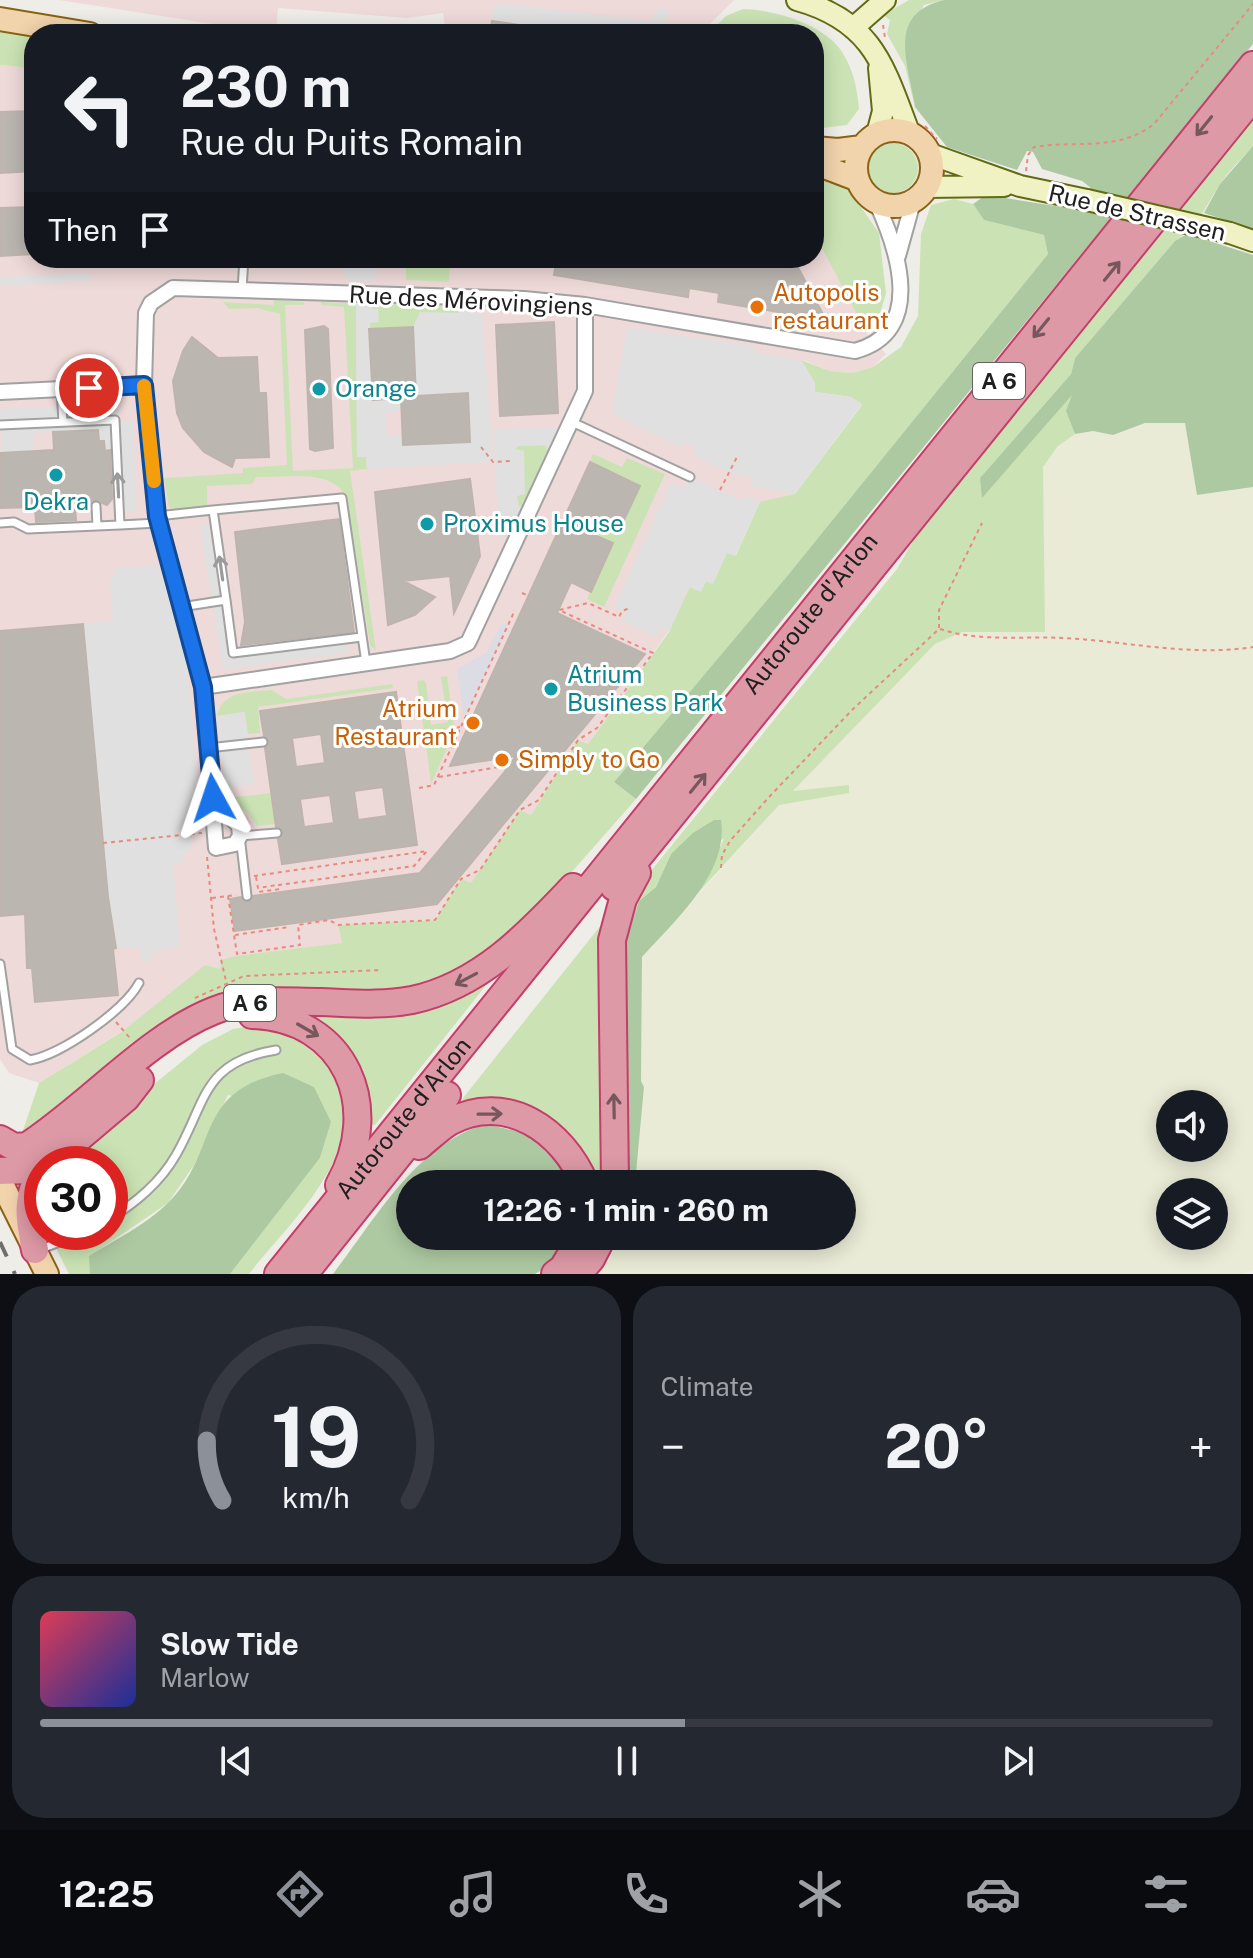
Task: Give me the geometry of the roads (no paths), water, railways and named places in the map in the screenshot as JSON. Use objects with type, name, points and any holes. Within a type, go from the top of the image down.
[{"type":"highway","name":"Autoroute d'Arlon","points":[[278,1274],[595,885],[668,787],[744,698],[1253,65]]},
{"type":"highway","name":"Autoroute d'Arlon","points":[[304,1274],[1253,97]]},
{"type":"highway","name":"A 6","points":[[0,1139],[14,1147],[27,1146],[195,1019],[232,1005],[274,1001],[377,1004],[413,1000],[451,986],[492,963],[529,934],[668,787]]},
{"type":"highway","name":"A 6","points":[[615,1170],[612,940],[623,899],[649,844]]},
{"type":"highway","name":"A 6","points":[[0,1169],[28,1170],[191,1041],[251,1015],[273,1016],[303,1025],[324,1039],[340,1059],[354,1085],[359,1113],[357,1140],[349,1163],[314,1230]]},
{"type":"highway","name":"A 6","points":[[0,1169],[43,1145],[170,1045],[195,1019]]},
{"type":"highway","name":"A 6","points":[[69,1146],[126,1098],[140,1080]]},
{"type":"highway","name":"A 6","points":[[398,1157],[464,1116],[487,1112],[515,1114],[537,1123],[557,1139],[579,1170]]},
{"type":"highway","points":[[555,1274],[563,1268],[574,1250]]},
{"type":"highway","points":[[578,1274],[594,1250]]},
{"type":"main road","points":[[797,0],[818,6],[853,28],[878,60],[892,80],[909,132],[919,138],[930,154],[931,177],[920,194],[895,207],[867,196],[856,179],[857,157],[883,111],[878,60]]},
{"type":"main road","points":[[853,28],[885,0]]},
{"type":"main road","points":[[0,19],[30,24]]},
{"type":"main road","points":[[824,149],[838,150],[909,132]]},
{"type":"main road","name":"Rue de Strassen","points":[[930,154],[1087,200],[1253,241]]},
{"type":"main road","points":[[824,167],[856,179]]},
{"type":"main road","name":"Rue de Strassen","points":[[920,194],[1022,180]]},
{"type":"main road","points":[[0,1180],[41,1262]]},
{"type":"street","name":"Rue des Mérovingiens","points":[[898,257],[920,194]]},
{"type":"street","name":"Rue des Mérovingiens","points":[[144,385],[146,313],[151,303],[173,288],[380,292],[585,305],[855,351],[870,347],[893,326],[901,296],[898,257],[876,202]]},
{"type":"street","points":[[203,687],[460,649],[474,636],[585,391],[585,305]]},
{"type":"street","points":[[0,392],[144,385],[158,519],[203,687],[216,848],[235,844],[240,836],[234,817],[213,798]]},
{"type":"lane","points":[[242,290],[243,268]]},
{"type":"lane","points":[[61,389],[63,422]]},
{"type":"lane","points":[[0,425],[115,420],[120,525]]},
{"type":"lane","points":[[92,421],[92,431]]},
{"type":"lane","points":[[572,422],[690,477]]},
{"type":"lane","points":[[0,523],[14,522],[28,529],[120,525],[213,510],[342,498],[366,663]]},
{"type":"lane","points":[[96,506],[97,526]]},
{"type":"lane","points":[[213,510],[233,653],[362,637]]},
{"type":"lane","points":[[181,607],[226,600]]},
{"type":"lane","points":[[208,748],[263,742]]},
{"type":"lane","points":[[247,895],[240,836],[277,833]]},
{"type":"lane","points":[[0,964],[12,1049],[23,1059],[37,1059],[111,1015],[131,998],[139,983]]},
{"type":"lane","points":[[128,1205],[158,1181],[176,1156],[212,1082],[238,1061],[276,1050]]},
{"type":"lane","points":[[41,1262],[59,1250]]},
{"type":"railway","points":[[0,1242],[15,1274]]},
{"type":"place","name":"Autopolis restaurant","points":[[757,307]]},
{"type":"place","name":"Orange","points":[[319,389]]},
{"type":"place","name":"Dekra","points":[[56,475]]},
{"type":"place","name":"Proximus House","points":[[427,524]]},
{"type":"place","name":"Atrium Business Park","points":[[551,689]]},
{"type":"place","name":"Atrium Restaurant","points":[[473,723]]},
{"type":"place","name":"Simply to Go","points":[[502,760]]}]
